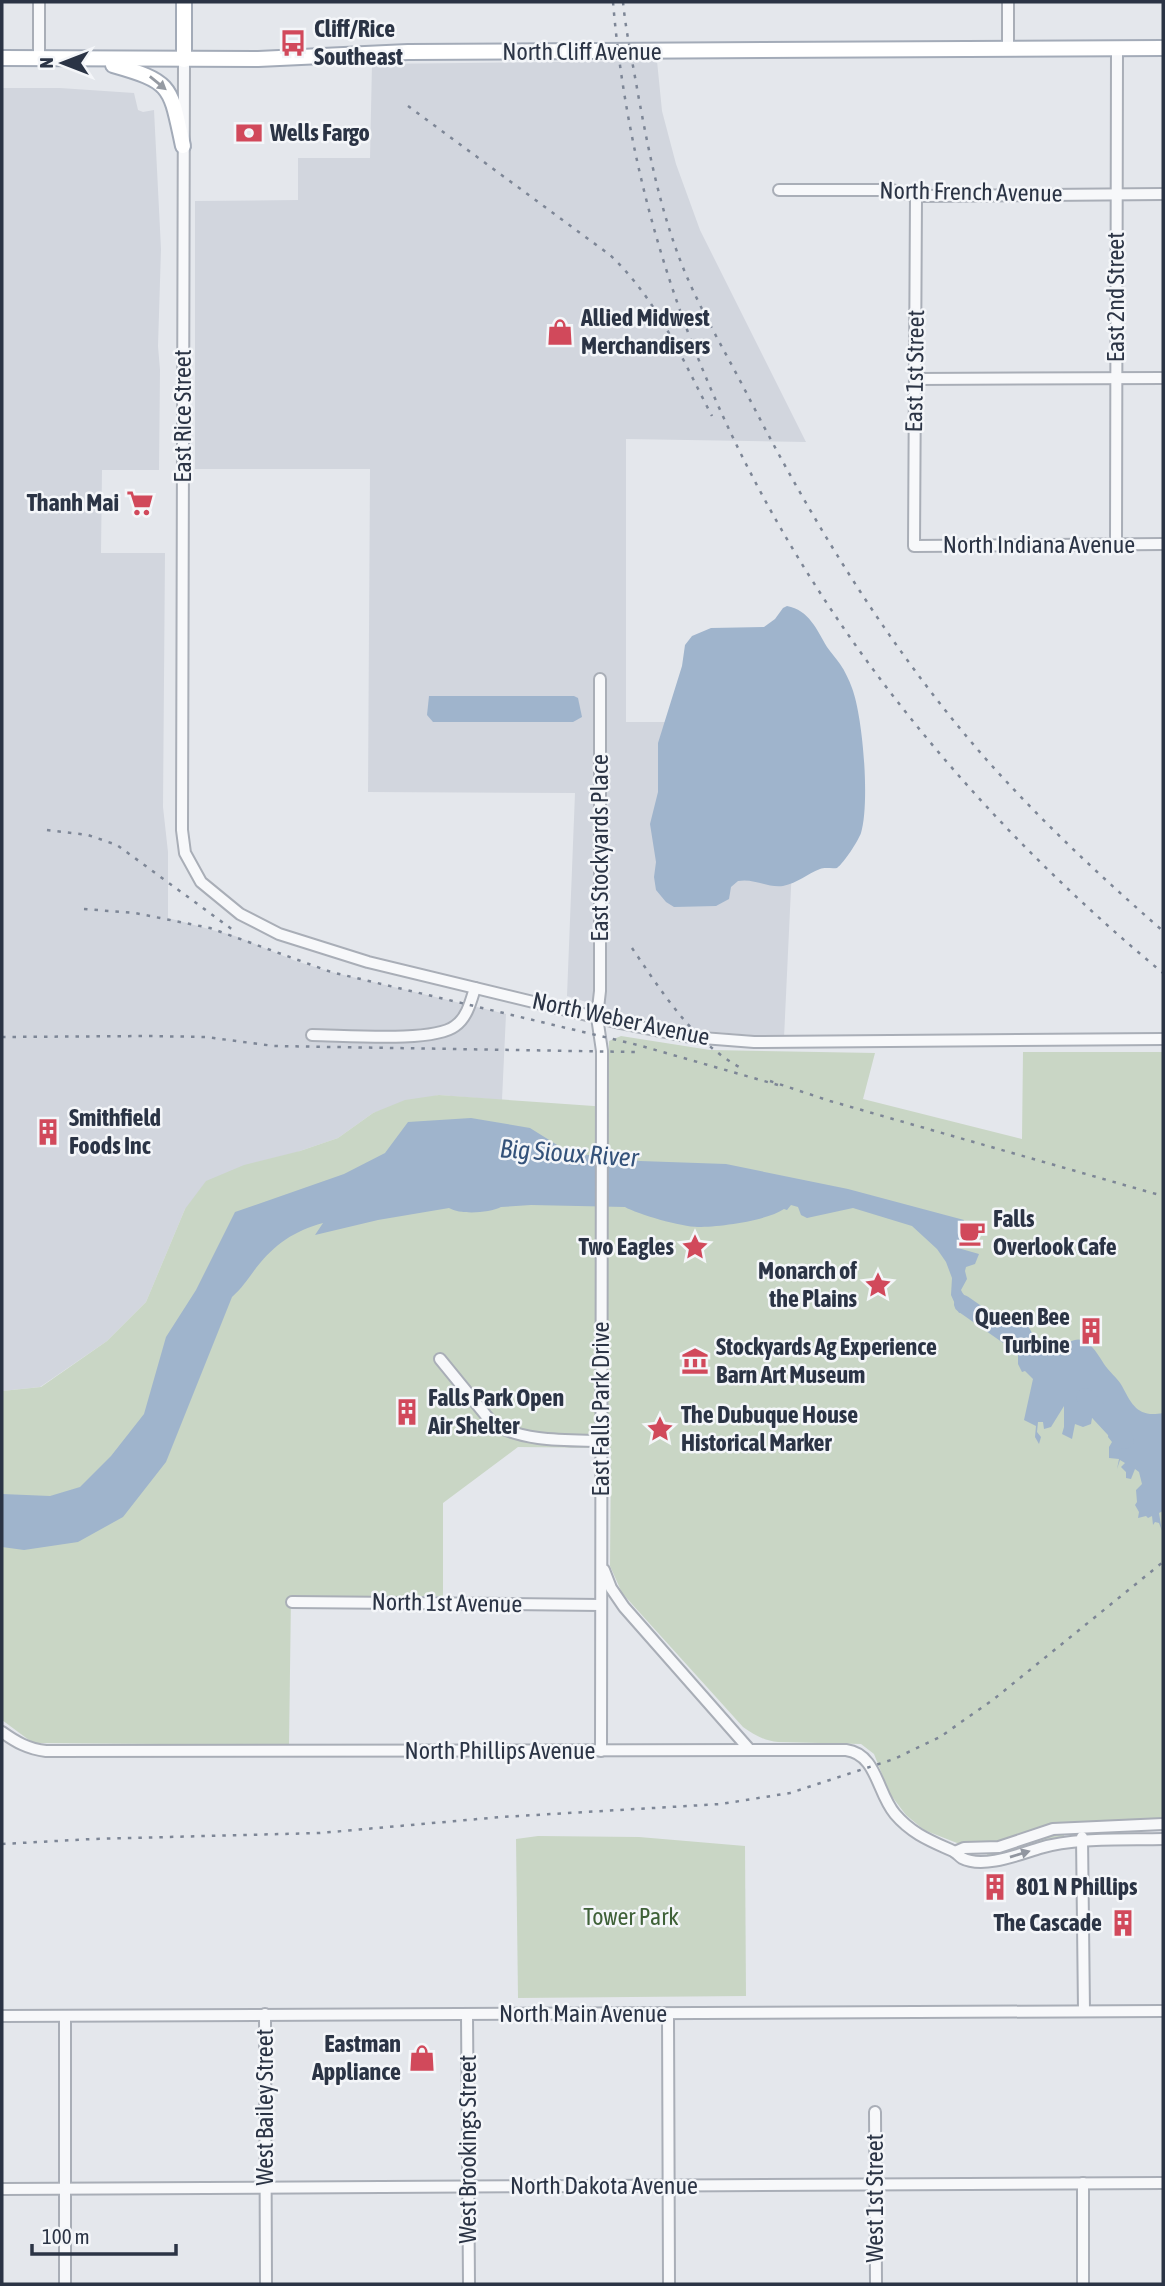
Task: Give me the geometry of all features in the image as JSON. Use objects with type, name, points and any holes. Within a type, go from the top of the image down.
[{"type":"main road","name":"East Rice Street","points":[[184,2],[184,60]]},
{"type":"main road","name":"North Cliff Avenue","points":[[2,58],[184,60],[301,58],[408,52],[1163,48]]},
{"type":"main road","points":[[95,60],[149,75],[165,87],[172,101],[183,146]]},
{"type":"street","points":[[39,2],[39,59]]},
{"type":"street","points":[[1008,2],[1008,49]]},
{"type":"street","name":"East 2nd Street","points":[[1116,49],[1116,544]]},
{"type":"street","name":"East Rice Street","points":[[182,830],[184,60]]},
{"type":"street","name":"North French Avenue","points":[[779,190],[892,190],[916,196],[1163,194]]},
{"type":"street","name":"East 1st Street","points":[[914,546],[916,196]]},
{"type":"street","points":[[915,379],[1163,378]]},
{"type":"street","name":"North Indiana Avenue","points":[[914,546],[1163,544]]},
{"type":"street","name":"East Stockyards Place","points":[[597,1017],[600,979],[600,680]]},
{"type":"street","name":"North Weber Avenue","points":[[182,830],[185,853],[201,881],[223,902],[249,920],[279,934],[338,954],[690,1037],[754,1042],[1163,1039]]},
{"type":"street","points":[[312,1035],[407,1036],[440,1032],[456,1026],[462,1019],[475,988]]},
{"type":"street","name":"East Falls Park Drive","points":[[597,1017],[601,1036],[602,1134],[601,1561],[611,1588],[624,1607],[749,1749]]},
{"type":"street","points":[[440,1359],[493,1424],[502,1429],[551,1440],[601,1441]]},
{"type":"street","points":[[601,1561],[601,1751]]},
{"type":"street","name":"North 1st Avenue","points":[[292,1602],[601,1605]]},
{"type":"street","name":"North Phillips Avenue","points":[[2,1732],[18,1744],[46,1751],[856,1751],[868,1762],[885,1799],[902,1821],[927,1840],[963,1858],[997,1860],[1051,1845],[1163,1839]]},
{"type":"street","points":[[955,1852],[964,1848],[999,1847],[1046,1830],[1163,1824]]},
{"type":"street","points":[[1082,1827],[1084,2011]]},
{"type":"street","name":"North Main Avenue","points":[[2,2016],[1163,2011]]},
{"type":"street","name":"West Bailey Street","points":[[265,2014],[266,2284]]},
{"type":"street","name":"West Brookings Street","points":[[467,2014],[469,2284]]},
{"type":"street","points":[[668,2014],[669,2284]]},
{"type":"street","points":[[65,2016],[65,2284]]},
{"type":"street","name":"West 1st Street","points":[[875,2112],[876,2284]]},
{"type":"street","points":[[1083,2183],[1083,2284]]},
{"type":"street","name":"North Dakota Avenue","points":[[2,2189],[1163,2183]]},
{"type":"shaded area","points":[[657,61],[662,111],[676,164],[700,230],[806,442],[626,439],[626,722],[670,722],[795,803],[784,1038],[684,1029],[567,996],[575,793],[368,792],[370,469],[195,469],[195,201],[298,200],[298,158],[370,158],[372,64]]},
{"type":"shaded area","points":[[2,88],[60,88],[134,93],[138,110],[154,110],[161,249],[158,346],[159,470],[102,470],[101,553],[165,553],[163,807],[168,852],[168,918],[235,936],[331,972],[506,1014],[502,1100],[439,1095],[373,1113],[338,1138],[300,1151],[185,1209],[146,1302],[107,1341],[40,1387],[2,1391]]},
{"type":"green space","points":[[621,1036],[710,1050],[875,1053],[863,1099],[1022,1139],[1023,1052],[1163,1052],[1163,1820],[1053,1825],[990,1844],[957,1843],[924,1830],[906,1815],[890,1794],[874,1754],[861,1744],[778,1742],[764,1739],[747,1730],[622,1593],[610,1566],[611,1448],[518,1447],[443,1503],[443,1596],[291,1596],[289,1745],[33,1743],[2,1720],[2,1391],[41,1387],[107,1341],[146,1302],[185,1209],[206,1181],[244,1165],[338,1138],[373,1113],[405,1100],[439,1095],[608,1107],[609,1041]]},
{"type":"green space","points":[[1049,1834],[1064,1834],[1064,1837],[1015,1853],[987,1856],[987,1853],[1002,1851]]},
{"type":"green space","name":"Tower Park","points":[[538,1836],[639,1837],[745,1846],[746,1996],[518,1998],[516,1839]]},
{"type":"water","points":[[787,606],[807,616],[842,667],[852,688],[864,760],[865,802],[861,833],[837,868],[820,869],[783,886],[738,881],[731,887],[729,899],[716,906],[674,907],[656,890],[656,862],[650,824],[658,792],[658,743],[682,666],[685,645],[692,636],[711,628],[764,627]]},
{"type":"water","points":[[429,696],[574,696],[578,698],[582,717],[573,722],[433,722],[427,715]]},
{"type":"water","points":[[471,1118],[530,1128],[570,1153],[640,1161],[726,1164],[848,1189],[964,1220],[958,1248],[979,1254],[975,1264],[966,1267],[967,1279],[961,1290],[965,1296],[990,1312],[1027,1324],[1042,1351],[1058,1351],[1073,1340],[1085,1341],[1095,1350],[1137,1408],[1147,1414],[1163,1413],[1163,1511],[1159,1513],[1162,1531],[1159,1523],[1155,1522],[1153,1525],[1152,1516],[1138,1518],[1139,1512],[1135,1505],[1136,1490],[1142,1484],[1139,1472],[1135,1469],[1131,1479],[1126,1478],[1126,1472],[1121,1467],[1125,1463],[1120,1460],[1117,1469],[1119,1459],[1109,1458],[1112,1442],[1108,1437],[1112,1415],[1097,1414],[1092,1418],[1091,1424],[1083,1427],[1075,1424],[1072,1439],[1062,1434],[1064,1406],[1051,1427],[1044,1429],[1043,1422],[1038,1422],[1037,1432],[1041,1437],[1039,1444],[1035,1437],[1036,1426],[1024,1420],[1033,1379],[1025,1371],[1022,1372],[1018,1355],[1013,1354],[1012,1349],[1004,1348],[1003,1331],[999,1325],[967,1310],[959,1313],[951,1295],[952,1278],[946,1262],[937,1249],[912,1226],[853,1208],[807,1218],[801,1215],[798,1207],[791,1205],[787,1210],[755,1220],[698,1227],[660,1220],[625,1207],[531,1205],[475,1212],[460,1212],[449,1208],[378,1220],[315,1235],[323,1223],[303,1230],[278,1245],[232,1297],[166,1462],[123,1517],[78,1542],[24,1550],[2,1547],[2,1494],[50,1496],[80,1487],[111,1456],[144,1414],[166,1337],[196,1290],[235,1212],[344,1174],[385,1153],[408,1122]]},
{"type":"waterway","name":"Big Sioux River","points":[[963,1304],[1023,1346]]},
{"type":"waterway","name":"Big Sioux River","points":[[1085,1397],[1125,1440]]},
{"type":"railway","points":[[613,2],[634,146],[671,284],[723,416],[789,542],[867,661],[956,772],[1055,877],[1163,973]]},
{"type":"railway","points":[[623,2],[651,159],[674,244],[705,314],[772,442],[826,537],[885,629],[985,758],[1049,826],[1163,931]]},
{"type":"railway","points":[[408,106],[610,255],[627,272],[655,311],[712,416]]},
{"type":"railway","points":[[47,830],[88,835],[117,845],[233,930]]},
{"type":"railway","points":[[84,909],[135,913],[210,928],[331,972],[638,1045],[778,1085]]},
{"type":"railway","points":[[632,948],[693,1030],[741,1068]]},
{"type":"railway","points":[[2,1037],[206,1037],[274,1046],[635,1052]]},
{"type":"railway","points":[[770,1081],[830,1101],[1163,1196]]},
{"type":"railway","points":[[2,1844],[320,1833],[501,1817],[721,1804],[790,1793],[894,1759],[940,1737],[994,1699],[1163,1562]]},
{"type":"place","name":"Cliff/Rice Southeast","points":[[293,43]]},
{"type":"place","name":"Wells Fargo","points":[[249,133]]},
{"type":"place","name":"Allied Midwest Merchandisers","points":[[560,332]]},
{"type":"place","name":"Thanh Mai","points":[[140,503]]},
{"type":"place","name":"Smithfield Foods Inc","points":[[48,1132]]},
{"type":"place","name":"Falls Overlook Cafe","points":[[972,1233]]},
{"type":"place","name":"Two Eagles","points":[[695,1247]]},
{"type":"place","name":"Monarch of the Plains","points":[[878,1285]]},
{"type":"place","name":"Queen Bee Turbine","points":[[1091,1331]]},
{"type":"place","name":"Stockyards Ag Experience Barn Art Museum","points":[[695,1361]]},
{"type":"place","name":"Falls Park Open Air Shelter","points":[[407,1412]]},
{"type":"place","name":"The Dubuque House Historical Marker","points":[[660,1429]]},
{"type":"place","name":"801 N Phillips","points":[[995,1887]]},
{"type":"place","name":"The Cascade","points":[[1123,1923]]},
{"type":"place","name":"Eastman Appliance","points":[[422,2058]]}]
